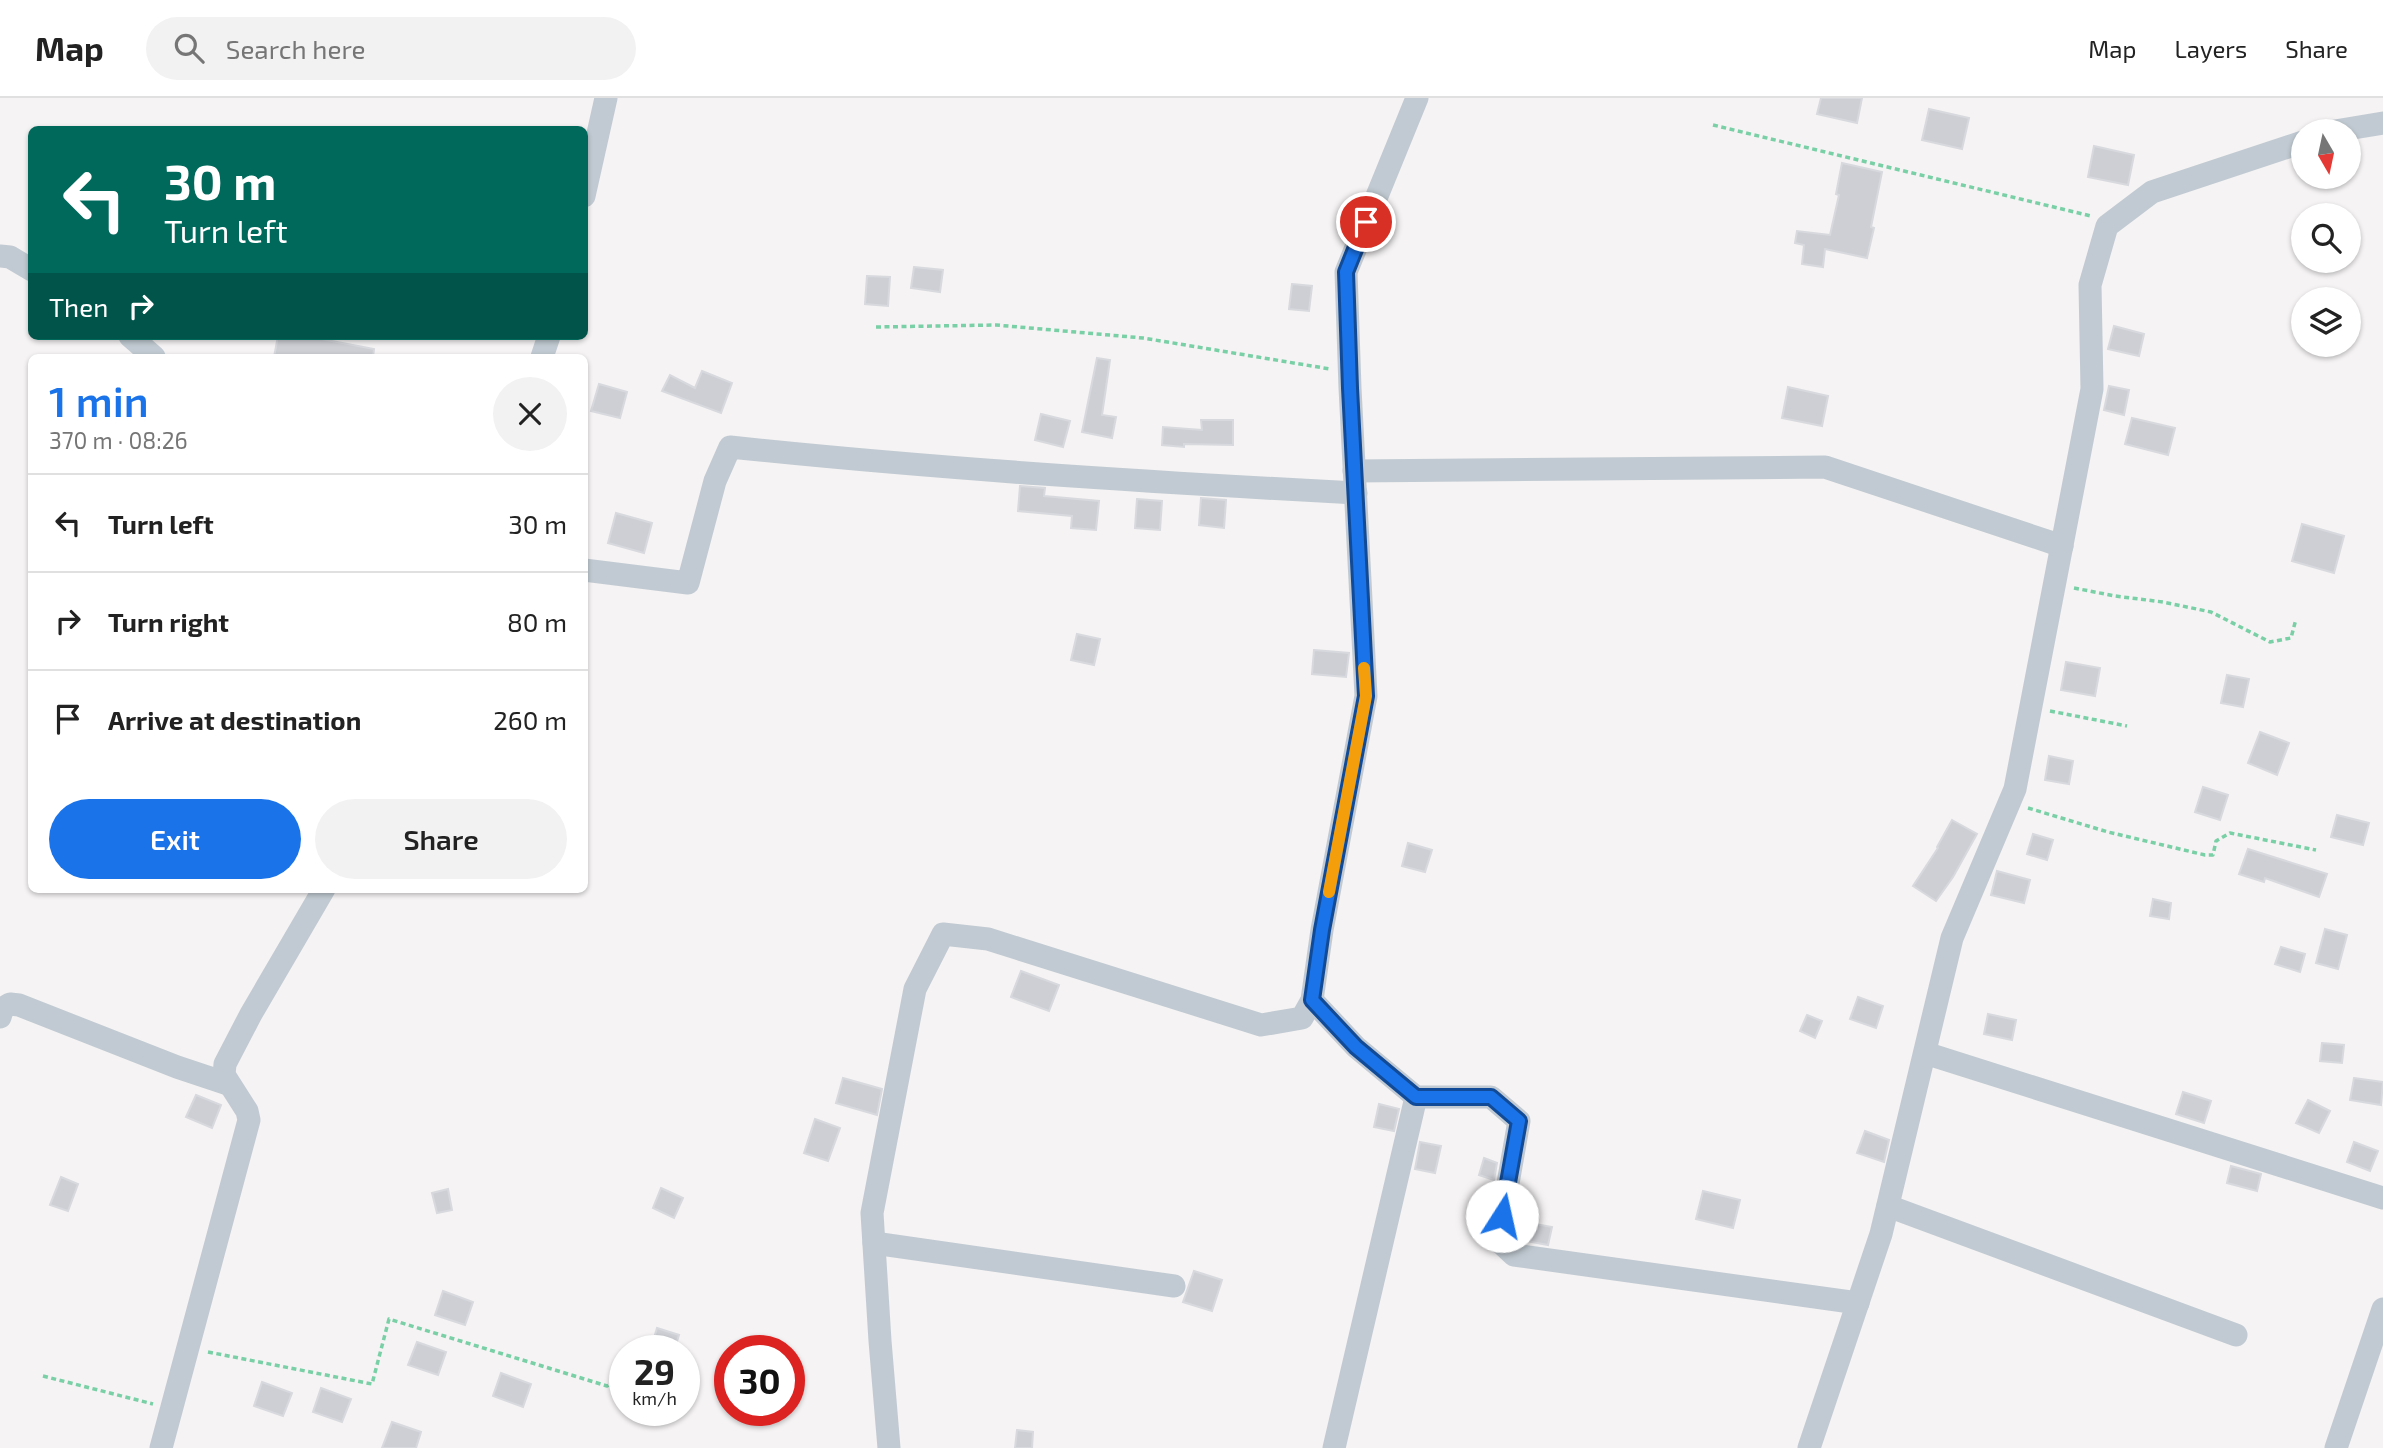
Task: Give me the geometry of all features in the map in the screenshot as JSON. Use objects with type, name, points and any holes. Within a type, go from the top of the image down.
[{"type":"street","points":[[588,178],[606,98]]},
{"type":"street","points":[[889,1448],[872,1213],[915,989],[943,934],[988,939],[1261,1025],[1302,1018],[1312,1000],[1322,930],[1366,696],[1346,272],[1417,98]]},
{"type":"street","points":[[2361,127],[2383,123]]},
{"type":"street","points":[[1809,1448],[1888,1206],[1952,938],[2015,789],[2092,389],[2090,285],[2108,226],[2152,192],[2291,146]]},
{"type":"street","points":[[0,256],[10,257],[28,268]]},
{"type":"street","points":[[135,340],[151,354]]},
{"type":"street","points":[[588,570],[688,583],[715,481],[730,447],[882,463],[1110,480],[1355,482],[1825,467],[2062,546]]},
{"type":"street","points":[[161,1448],[249,1120],[247,1111],[224,1075],[225,1064],[322,893]]},
{"type":"street","points":[[1312,1000],[1356,1047],[1416,1097],[1491,1097],[1519,1121],[1498,1240],[1514,1255],[1858,1303]]},
{"type":"street","points":[[0,1017],[3,1008],[10,1004],[19,1005],[177,1067],[228,1084]]},
{"type":"street","points":[[1925,1053],[2383,1198]]},
{"type":"street","points":[[1334,1448],[1416,1097]]},
{"type":"street","points":[[1888,1206],[2236,1335]]},
{"type":"street","points":[[874,1243],[1174,1286]]},
{"type":"street","points":[[2336,1448],[2383,1310]]},
{"type":"path","points":[[1713,125],[2113,221]]},
{"type":"path","points":[[876,327],[996,325],[1143,338],[1349,373]]},
{"type":"path","points":[[2055,582],[2091,592],[2211,612],[2270,642],[2291,638],[2296,619]]},
{"type":"path","points":[[2030,708],[2127,726]]},
{"type":"path","points":[[2009,804],[2108,832],[2205,855],[2213,855],[2216,841],[2230,833],[2316,850]]},
{"type":"path","points":[[189,1349],[372,1384],[389,1319],[609,1385]]},
{"type":"path","points":[[43,1376],[172,1409]]},
{"type":"building","points":[[1821,98],[1862,98],[1857,123],[1817,114]]},
{"type":"building","points":[[1929,109],[1969,118],[1962,149],[1922,140]]},
{"type":"building","points":[[2094,146],[2134,155],[2128,185],[2088,177]]},
{"type":"building","points":[[1842,163],[1882,172],[1867,258],[1825,249],[1823,267],[1802,264],[1804,245],[1795,243],[1797,231],[1830,235],[1839,195],[1836,194]]},
{"type":"building","points":[[914,267],[943,270],[940,292],[911,288]]},
{"type":"building","points":[[867,276],[890,277],[888,306],[865,304]]},
{"type":"building","points":[[1292,284],[1312,286],[1309,311],[1289,309]]},
{"type":"building","points":[[2114,326],[2144,334],[2139,356],[2108,349]]},
{"type":"building","points":[[277,340],[327,340],[374,349],[373,354],[275,354]]},
{"type":"building","points":[[1097,358],[1110,360],[1102,415],[1116,417],[1112,438],[1082,432]]},
{"type":"building","points":[[702,371],[732,383],[721,413],[662,391],[670,375],[695,388]]},
{"type":"building","points":[[599,384],[627,392],[620,418],[591,411]]},
{"type":"building","points":[[2109,386],[2129,390],[2124,415],[2104,410]]},
{"type":"building","points":[[1788,387],[1828,396],[1822,426],[1782,418]]},
{"type":"building","points":[[1041,414],[1070,421],[1063,447],[1035,440]]},
{"type":"building","points":[[2132,418],[2175,428],[2168,455],[2125,444]]},
{"type":"building","points":[[1201,420],[1233,420],[1233,445],[1162,445],[1163,427],[1202,430]]},
{"type":"building","points":[[1020,486],[1045,488],[1044,496],[1099,501],[1096,530],[1071,528],[1072,516],[1018,511]]},
{"type":"building","points":[[1201,498],[1226,500],[1224,528],[1199,525]]},
{"type":"building","points":[[1137,499],[1162,501],[1160,530],[1135,528]]},
{"type":"building","points":[[616,513],[652,523],[644,553],[608,543]]},
{"type":"building","points":[[2302,524],[2344,536],[2334,573],[2292,561]]},
{"type":"building","points":[[1077,634],[1100,639],[1094,665],[1071,660]]},
{"type":"building","points":[[1314,650],[1349,653],[1346,677],[1312,674]]},
{"type":"building","points":[[2066,662],[2100,668],[2095,696],[2061,690]]},
{"type":"building","points":[[2227,675],[2249,679],[2243,707],[2221,703]]},
{"type":"building","points":[[2260,732],[2289,743],[2277,775],[2248,763]]},
{"type":"building","points":[[2049,756],[2073,761],[2069,784],[2045,780]]},
{"type":"building","points":[[2203,787],[2228,795],[2220,820],[2195,812]]},
{"type":"building","points":[[2337,815],[2369,823],[2363,845],[2331,837]]},
{"type":"building","points":[[1952,820],[1977,834],[1936,901],[1913,886],[1938,848]]},
{"type":"building","points":[[2033,834],[2053,840],[2047,860],[2027,854]]},
{"type":"building","points":[[1408,843],[1432,850],[1425,872],[1402,866]]},
{"type":"building","points":[[2248,849],[2327,874],[2319,897],[2265,878],[2264,882],[2239,874]]},
{"type":"building","points":[[1997,871],[2030,880],[2024,903],[1991,895]]},
{"type":"building","points":[[2153,899],[2171,903],[2169,919],[2150,916]]},
{"type":"building","points":[[2325,929],[2347,935],[2338,969],[2316,963]]},
{"type":"building","points":[[2281,947],[2305,954],[2300,972],[2275,964]]},
{"type":"building","points":[[1021,971],[1059,985],[1049,1011],[1011,997]]},
{"type":"building","points":[[1858,997],[1883,1006],[1876,1028],[1850,1019]]},
{"type":"building","points":[[1988,1014],[2016,1020],[2012,1040],[1984,1034]]},
{"type":"building","points":[[1807,1015],[1822,1021],[1815,1038],[1800,1031]]},
{"type":"building","points":[[2322,1043],[2344,1045],[2342,1063],[2320,1061]]},
{"type":"building","points":[[843,1078],[882,1089],[877,1115],[836,1103]]},
{"type":"building","points":[[2354,1078],[2383,1082],[2381,1105],[2350,1100]]},
{"type":"building","points":[[2183,1092],[2211,1101],[2204,1123],[2176,1114]]},
{"type":"building","points":[[196,1095],[221,1105],[212,1128],[186,1117]]},
{"type":"building","points":[[2308,1100],[2330,1111],[2319,1133],[2296,1123]]},
{"type":"building","points":[[1379,1104],[1399,1109],[1394,1131],[1374,1127]]},
{"type":"building","points":[[815,1119],[840,1128],[828,1161],[804,1153]]},
{"type":"building","points":[[1865,1131],[1889,1140],[1884,1162],[1857,1153]]},
{"type":"building","points":[[1420,1142],[1441,1146],[1435,1173],[1415,1169]]},
{"type":"building","points":[[2354,1142],[2378,1151],[2370,1171],[2347,1162]]},
{"type":"building","points":[[1484,1158],[1497,1163],[1494,1180],[1479,1175]]},
{"type":"building","points":[[2231,1166],[2261,1174],[2257,1191],[2227,1183]]},
{"type":"building","points":[[61,1177],[78,1184],[68,1211],[50,1205]]},
{"type":"building","points":[[661,1188],[683,1198],[674,1218],[653,1208]]},
{"type":"building","points":[[448,1189],[452,1210],[437,1213],[432,1193]]},
{"type":"building","points":[[1703,1191],[1740,1200],[1733,1228],[1696,1219]]},
{"type":"building","points":[[1524,1222],[1552,1227],[1548,1245],[1521,1240]]},
{"type":"building","points":[[1194,1271],[1222,1280],[1212,1311],[1183,1302]]},
{"type":"building","points":[[443,1291],[473,1302],[465,1325],[435,1315]]},
{"type":"building","points":[[657,1328],[679,1335],[655,1335]]},
{"type":"building","points":[[417,1342],[446,1352],[438,1375],[408,1365]]},
{"type":"building","points":[[501,1373],[531,1384],[523,1407],[493,1396]]},
{"type":"building","points":[[262,1382],[292,1393],[283,1416],[254,1406]]},
{"type":"building","points":[[321,1388],[351,1399],[342,1422],[313,1412]]},
{"type":"building","points":[[392,1422],[421,1432],[416,1448],[382,1448]]},
{"type":"building","points":[[1017,1430],[1033,1432],[1032,1448],[1015,1448]]},
{"type":"slow traffic","points":[[1329,892],[1366,696],[1364,668]]},
{"type":"route","points":[[1366,222],[1346,272],[1366,696],[1322,930],[1312,1000],[1356,1047],[1416,1097],[1491,1097],[1519,1121],[1502,1216]]}]
